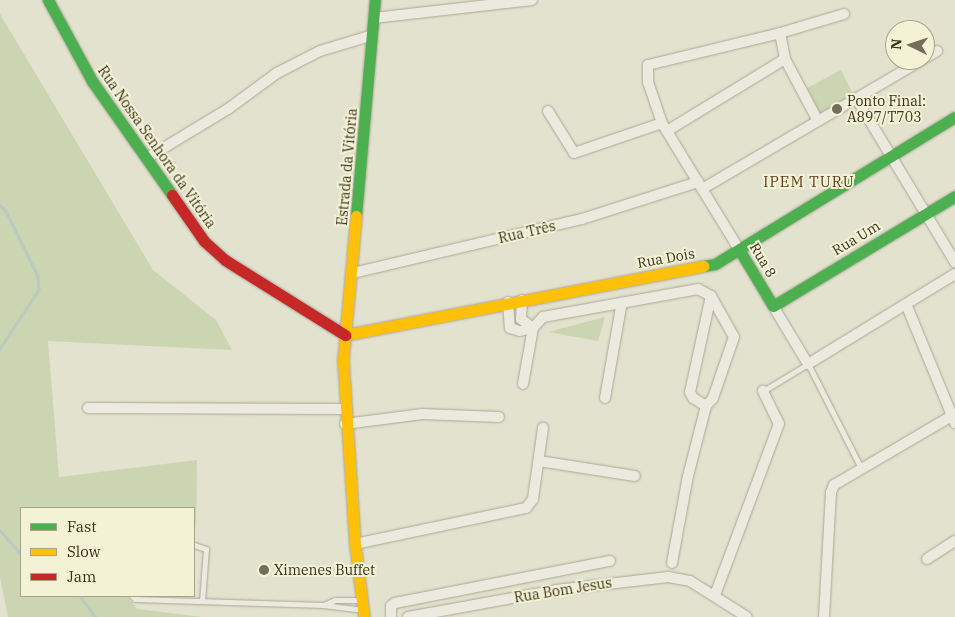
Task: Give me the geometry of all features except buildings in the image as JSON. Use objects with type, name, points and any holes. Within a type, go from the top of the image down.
[{"type":"main road","name":"Rua Nossa Senhora da Vitória","points":[[48,0],[92,81],[194,228],[214,251],[345,335]]},
{"type":"main road","name":"Estrada da Vitória","points":[[363,609],[355,544],[344,409],[345,335],[353,273],[375,0]]},
{"type":"main road","name":"Rua Dois","points":[[345,335],[508,302],[715,264],[955,117]]},
{"type":"main road","name":"Rua Um","points":[[773,306],[955,196]]},
{"type":"main road","name":"Rua 8","points":[[740,250],[773,306]]},
{"type":"main road","points":[[331,325],[342,324],[348,318]]},
{"type":"street","points":[[374,18],[532,0]]},
{"type":"street","points":[[818,121],[785,59],[780,33],[844,14]]},
{"type":"street","name":"Rua 8","points":[[740,250],[664,127],[648,82],[648,65],[780,33]]},
{"type":"street","points":[[147,158],[221,114],[277,73],[320,51],[373,35]]},
{"type":"street","points":[[548,111],[574,153],[664,127],[785,59]]},
{"type":"street","name":"Rua Três","points":[[353,273],[582,219],[700,185],[818,121],[905,70]]},
{"type":"street","points":[[856,98],[955,262]]},
{"type":"street","points":[[808,364],[955,274]]},
{"type":"street","points":[[508,302],[510,328],[520,331],[533,328],[546,316],[622,302],[698,289],[711,296],[734,337],[713,398],[706,406],[688,476],[672,562]]},
{"type":"street","points":[[706,406],[693,398],[690,392],[711,296]]},
{"type":"street","points":[[522,300],[521,319],[533,328]]},
{"type":"street","points":[[605,398],[622,302]]},
{"type":"street","points":[[824,617],[831,492],[834,485],[861,468],[954,418],[906,304]]},
{"type":"street","name":"Rua 8","points":[[773,306],[808,364]]},
{"type":"street","points":[[523,384],[533,328]]},
{"type":"street","points":[[715,595],[779,424],[763,391]]},
{"type":"street","points":[[88,408],[344,409]]},
{"type":"street","points":[[345,424],[422,414],[499,418]]},
{"type":"street","points":[[355,544],[526,508],[533,499],[543,428]]},
{"type":"street","points":[[539,461],[635,476]]},
{"type":"street","points":[[927,559],[955,541]]},
{"type":"street","points":[[391,617],[390,610],[394,603],[610,561]]},
{"type":"street","name":"Rua Bom Jesus","points":[[408,617],[628,580],[686,579],[715,595],[747,617]]},
{"type":"lane","points":[[763,391],[808,364]]},
{"type":"lane","name":"Rua 8","points":[[808,364],[861,468]]},
{"type":"lane","points":[[195,545],[206,549],[202,600]]},
{"type":"lane","points":[[134,597],[323,605],[363,609]]},
{"type":"lane","points":[[323,605],[335,600],[363,609]]},
{"type":"green space","points":[[0,14],[153,270],[216,320],[232,350],[48,341],[59,477],[197,460],[196,532],[195,507],[20,507],[20,597],[128,597],[137,609],[203,617],[8,617],[0,577]]},
{"type":"green space","points":[[841,70],[854,96],[820,114],[807,88]]},
{"type":"green space","points":[[605,317],[598,341],[548,332]]},
{"type":"waterway","points":[[0,205],[6,211],[38,276],[39,290],[0,349]]},
{"type":"waterway","points":[[0,530],[20,553]]},
{"type":"waterway","points":[[81,597],[96,617]]},
{"type":"traffic: fast","points":[[48,0],[92,81],[172,195]]},
{"type":"traffic: fast","points":[[356,216],[375,0]]},
{"type":"traffic: fast","points":[[703,266],[715,264],[955,117]]},
{"type":"traffic: fast","points":[[740,251],[773,306],[955,196]]},
{"type":"traffic: slow","points":[[356,216],[343,360],[355,544],[364,617]]},
{"type":"traffic: slow","points":[[345,335],[703,266]]},
{"type":"traffic: jam","points":[[172,195],[204,241],[225,260],[345,335]]},
{"type":"place","name":"Ponto Final: A897/T703","points":[[837,109]]},
{"type":"place","name":"Ximenes Buffet","points":[[264,570]]},
{"type":"district","name":"IPEM TURU","points":[[809,182]]}]
